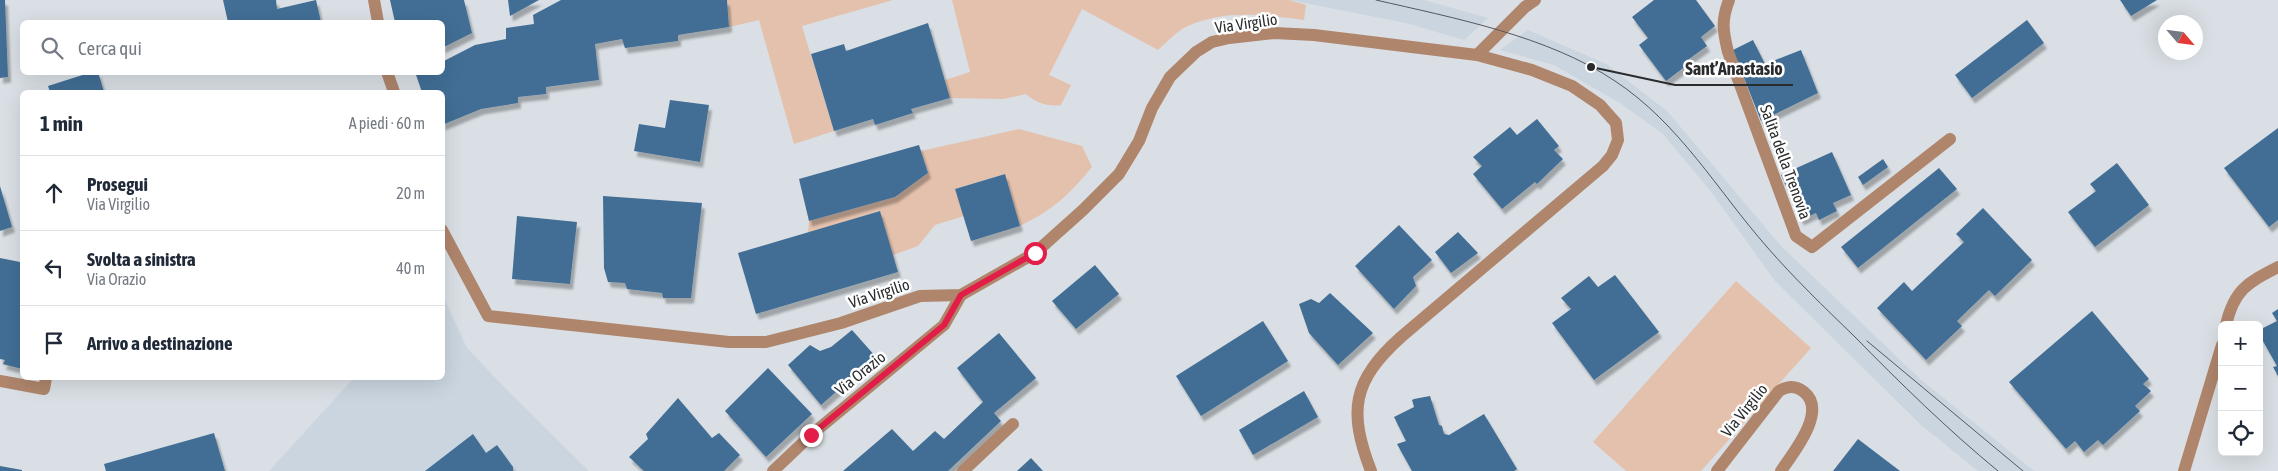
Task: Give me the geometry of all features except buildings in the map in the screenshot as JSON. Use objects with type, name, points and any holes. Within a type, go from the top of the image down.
[{"type":"street","points":[[374,0],[378,20]]},
{"type":"street","points":[[1477,55],[1525,7],[1535,0]]},
{"type":"street","name":"Salita della Trenovia","points":[[1729,0],[1722,27],[1728,52],[1796,236],[1812,247],[1950,139]]},
{"type":"street","name":"Via Virgilio","points":[[445,236],[488,316],[729,342],[766,342],[841,322],[920,296],[961,295],[1035,253],[1119,174],[1139,141],[1152,108],[1170,77],[1196,52],[1212,42],[1274,33],[1304,34],[1419,46],[1477,55],[1532,70],[1572,86],[1600,105],[1616,123],[1618,140],[1612,156],[1603,166],[1401,337],[1373,366],[1359,391],[1357,412],[1361,445],[1371,471]]},
{"type":"street","points":[[388,75],[393,90]]},
{"type":"street","points":[[2227,321],[2230,308],[2239,291],[2278,267]]},
{"type":"street","name":"Via Orazio","points":[[773,471],[811,435],[944,325],[961,295]]},
{"type":"street","points":[[2184,471],[2218,358]]},
{"type":"street","points":[[0,381],[44,389],[46,380]]},
{"type":"street","name":"Via Virgilio","points":[[1717,471],[1779,391],[1787,387],[1794,387],[1808,395],[1813,406],[1812,418],[1800,442],[1780,471]]},
{"type":"street","points":[[963,471],[1013,424]]},
{"type":"shaded area","points":[[727,0],[893,0],[802,26],[834,131],[794,144],[759,20],[729,27]]},
{"type":"shaded area","points":[[952,0],[1289,0],[1306,5],[1304,20],[1274,16],[1231,15],[1202,21],[1180,30],[1158,50],[1082,9],[1049,75],[1071,85],[1061,105],[1051,105],[1042,104],[1026,94],[1003,99],[950,98],[945,80],[970,72]]},
{"type":"shaded area","points":[[1289,0],[1424,0],[1488,18],[1464,40],[1406,23]]},
{"type":"shaded area","points":[[1528,30],[1606,64],[1667,111],[1781,246],[1920,379],[2034,471],[1978,471],[1920,424],[1775,281],[1712,193],[1663,134],[1620,103],[1554,65],[1500,50]]},
{"type":"shaded area","points":[[1019,129],[1082,146],[1092,167],[1060,201],[1020,226],[1004,174],[955,189],[964,216],[935,225],[918,246],[893,255],[879,211],[808,233],[809,221],[894,197],[928,173],[921,151]]},
{"type":"shaded area","points":[[1736,281],[1811,348],[1701,471],[1626,471],[1593,442]]},
{"type":"shaded area","points":[[445,300],[467,348],[589,471],[269,471],[352,380],[445,380]]},
{"type":"tram line","points":[[1376,0],[1500,30],[1531,40],[1589,65],[1638,98],[1678,137],[1777,259],[1798,281],[1924,405],[1998,471]]},
{"type":"tram line","points":[[1867,341],[2023,471]]},
{"type":"place","name":"Sant’Anastasio","points":[[1591,67]]},
{"type":"route","points":[[811,435],[944,325],[961,295],[1035,253]]}]
